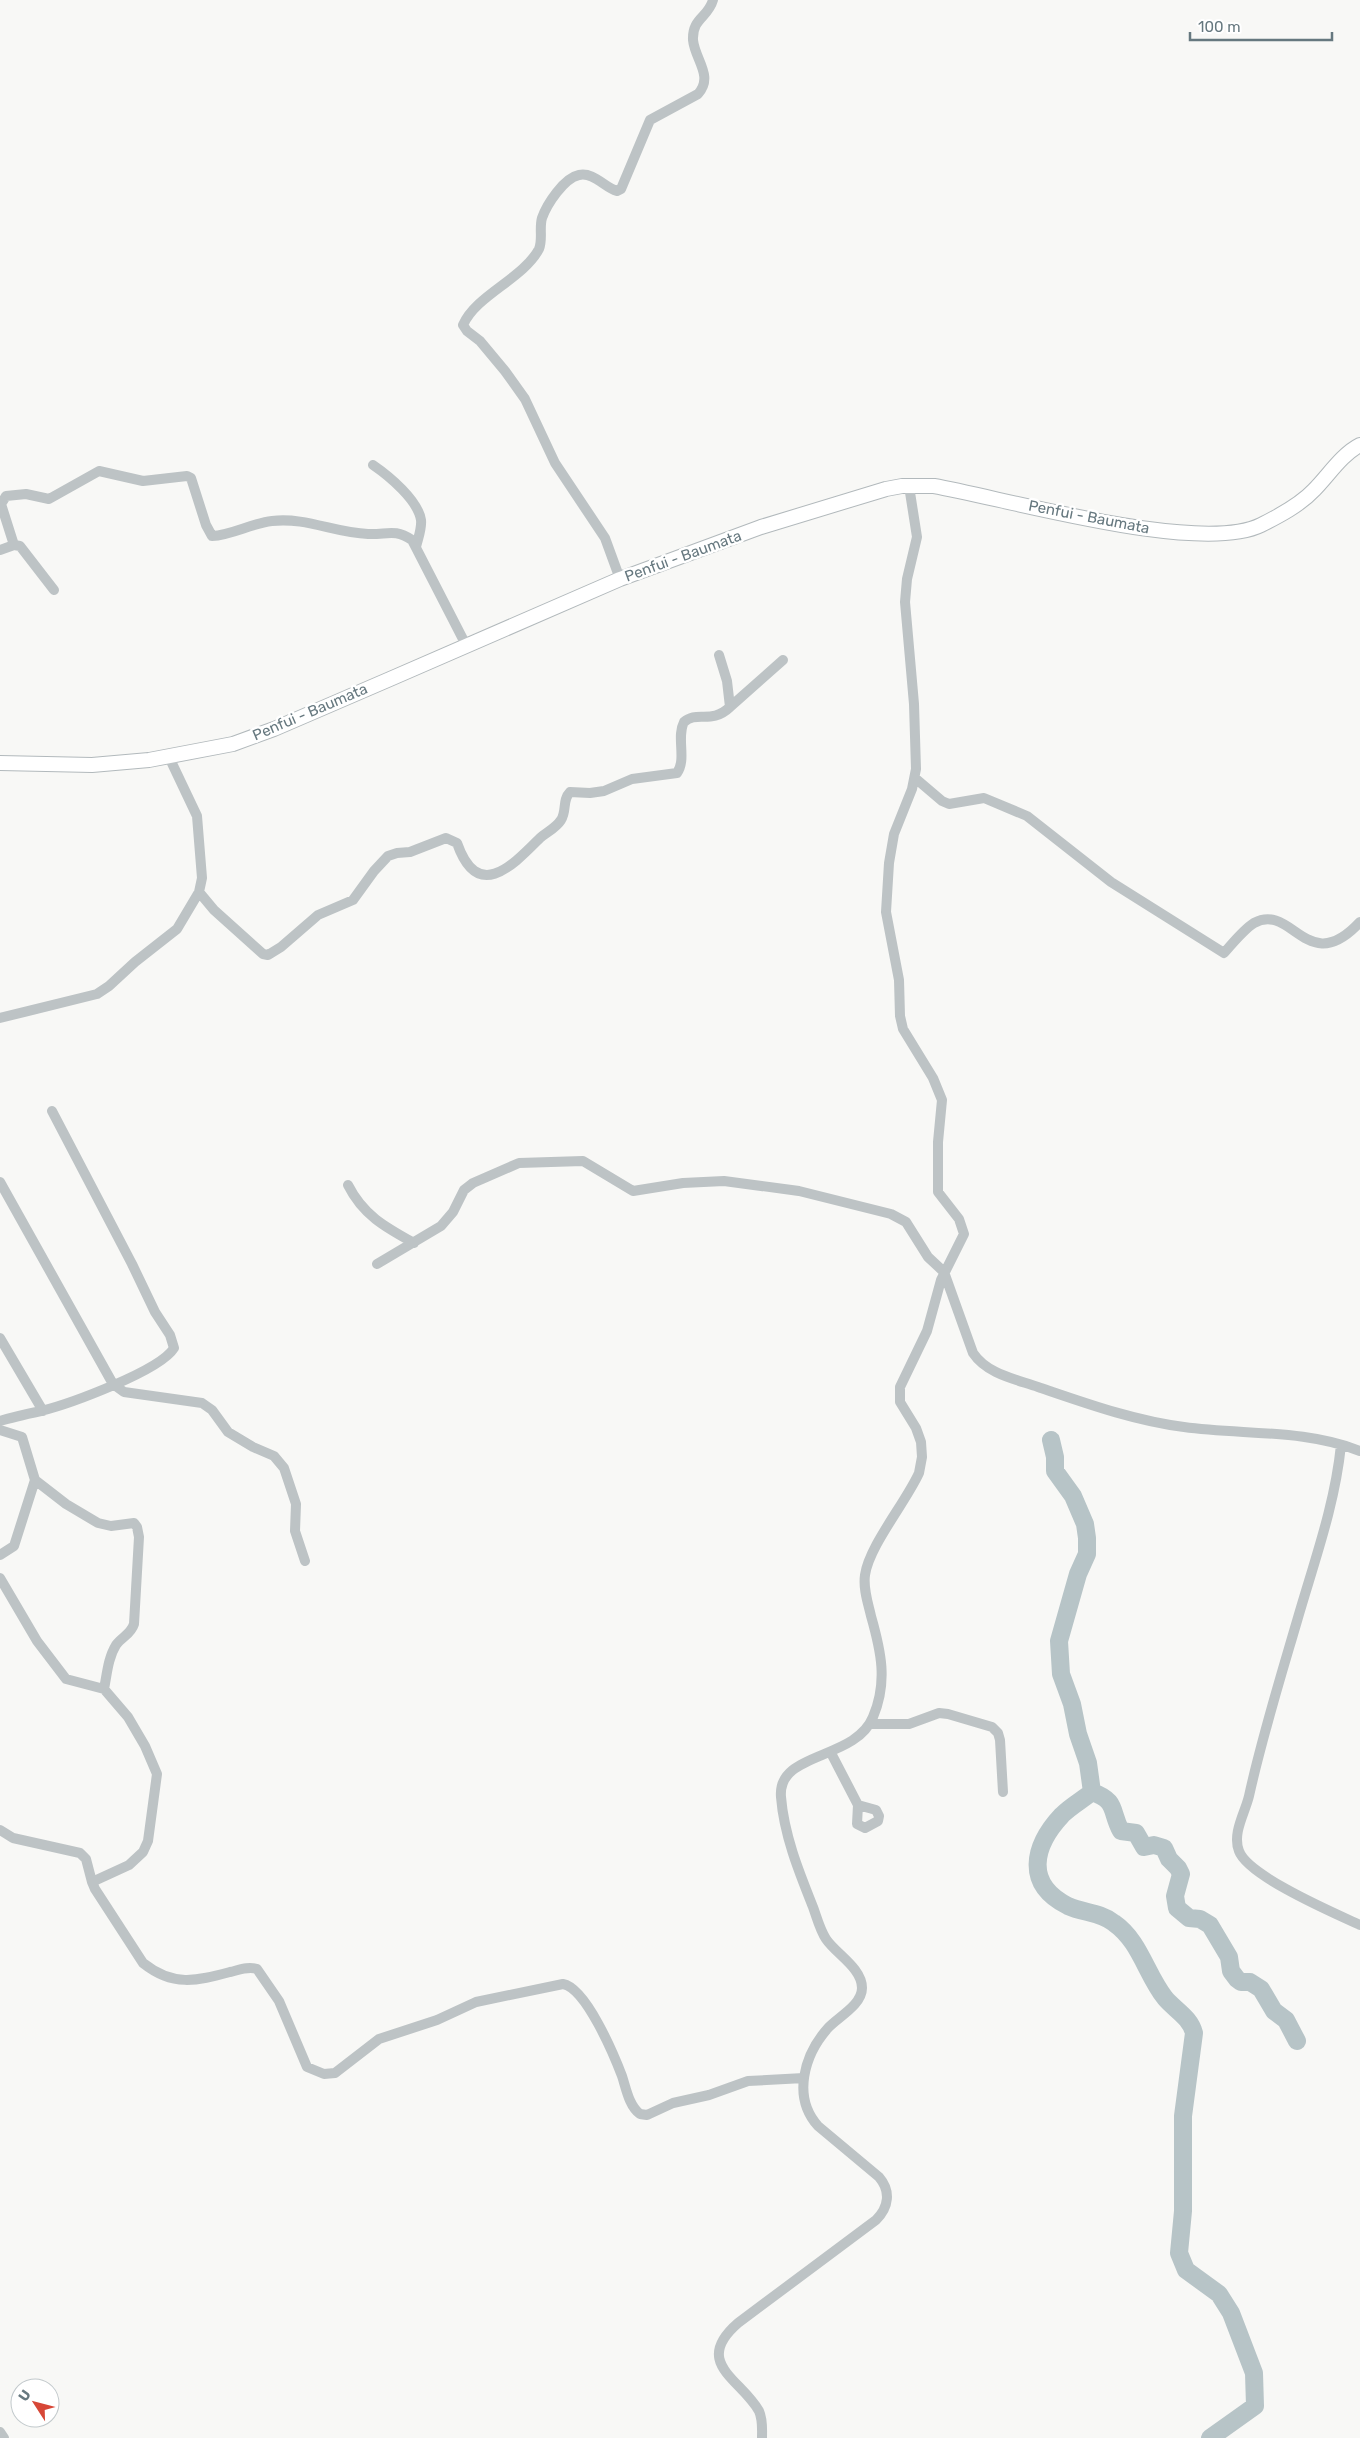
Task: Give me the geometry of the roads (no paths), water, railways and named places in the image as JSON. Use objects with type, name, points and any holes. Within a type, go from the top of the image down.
[{"type":"street","points":[[620,579],[605,538],[554,462],[525,399],[480,341],[466,331],[463,325],[480,305],[535,254],[540,242],[542,218],[559,191],[570,179],[578,175],[586,175],[601,181],[612,190],[617,191],[620,189],[629,173],[650,120],[698,94],[703,89],[706,77],[695,51],[694,27],[696,21],[711,7],[713,0]]},
{"type":"street","name":"Penfui - Baumata","points":[[0,763],[92,764],[169,757],[232,744],[274,729],[620,579],[761,527],[886,489],[909,486],[934,486],[1136,527],[1201,535],[1230,534],[1252,529],[1292,507],[1310,494],[1347,455],[1360,445]]},
{"type":"street","points":[[373,465],[392,478],[418,511],[421,522],[416,546]]},
{"type":"street","points":[[54,590],[23,550],[14,544],[1,504],[6,496],[26,494],[49,499],[93,473],[103,471],[143,481],[182,476],[191,478],[206,525],[212,536],[270,521],[290,520],[368,534],[390,531],[404,535],[412,540],[416,546],[466,645]]},
{"type":"street","points":[[762,2438],[762,2422],[759,2412],[730,2379],[720,2364],[719,2352],[723,2340],[733,2328],[752,2313],[870,2225],[880,2216],[887,2202],[885,2185],[879,2177],[823,2131],[810,2116],[805,2103],[804,2078],[808,2059],[818,2041],[829,2027],[853,2005],[862,1991],[861,1982],[856,1973],[823,1934],[789,1839],[781,1798],[781,1784],[792,1768],[831,1753],[857,1739],[870,1724],[880,1697],[883,1671],[866,1596],[865,1572],[919,1473],[922,1457],[921,1442],[916,1428],[900,1402],[899,1393],[904,1377],[927,1331],[944,1272],[962,1240],[964,1229],[956,1214],[938,1192],[938,1142],[942,1100],[933,1078],[903,1029],[900,1016],[899,980],[886,912],[888,863],[894,834],[915,778],[915,721],[906,602],[907,579],[917,537],[909,486]]},
{"type":"street","points":[[0,550],[14,544]]},
{"type":"street","points":[[718,655],[727,681],[730,707]]},
{"type":"street","points":[[198,892],[214,910],[266,955],[270,954],[318,915],[353,900],[382,862],[397,853],[410,852],[446,838],[457,843],[466,861],[472,868],[488,874],[500,874],[513,865],[561,821],[565,797],[570,792],[590,793],[604,791],[632,779],[677,774],[684,722],[693,717],[718,717],[783,660]]},
{"type":"street","points":[[0,1018],[40,1007],[89,997],[103,990],[177,929],[198,892],[202,878],[197,816],[169,757]]},
{"type":"street","points":[[915,778],[942,801],[949,804],[984,798],[1027,816],[1119,887],[1224,953],[1250,926],[1261,921],[1282,923],[1311,942],[1318,944],[1339,938],[1360,922]]},
{"type":"street","points":[[0,1421],[43,1411],[154,1366],[171,1352],[174,1343],[151,1304],[52,1112]]},
{"type":"street","points":[[377,1264],[429,1235],[446,1220],[464,1190],[473,1183],[514,1164],[579,1161],[592,1165],[633,1191],[683,1183],[724,1181],[799,1191],[891,1214],[906,1222],[928,1257],[944,1272],[973,1353],[981,1364],[991,1370],[1073,1398],[1166,1424],[1196,1429],[1317,1439],[1360,1451]]},
{"type":"street","points":[[0,1182],[113,1384],[124,1392],[202,1403],[212,1410],[228,1432],[253,1447],[274,1456],[288,1476],[296,1504],[295,1531],[305,1561]]},
{"type":"street","points":[[348,1185],[357,1202],[370,1216],[414,1243]]},
{"type":"street","points":[[0,1338],[43,1411]]},
{"type":"street","points":[[0,1430],[22,1437],[35,1480],[14,1546],[0,1555]]},
{"type":"street","points":[[1341,1445],[1329,1512],[1262,1739],[1246,1807],[1238,1829],[1237,1843],[1242,1856],[1263,1875],[1360,1925]]},
{"type":"street","points":[[35,1480],[66,1504],[98,1522],[110,1526],[134,1523],[137,1527],[139,1537],[134,1624],[132,1630],[122,1638],[113,1651],[104,1689]]},
{"type":"street","points":[[0,1578],[38,1641],[66,1679],[104,1689],[128,1717],[149,1753],[157,1774],[148,1841],[143,1852],[129,1865],[92,1882]]},
{"type":"street","points":[[870,1724],[909,1724],[942,1713],[992,1727],[998,1733],[1000,1740],[1003,1792]]},
{"type":"street","points":[[831,1753],[858,1805]]},
{"type":"street","points":[[0,1830],[13,1838],[80,1853],[86,1860],[92,1882],[137,1954],[153,1970],[182,1980],[195,1982],[243,1969],[256,1969],[279,2001],[306,2065],[324,2074],[338,2072],[379,2039],[437,2020],[476,2002],[563,1984],[576,1991],[598,2026],[630,2099],[640,2114],[647,2115],[672,2102],[709,2095],[748,2081],[804,2078]]},
{"type":"street","points":[[0,2432],[4,2438]]},
{"type":"waterway","points":[[1051,1440],[1055,1457],[1055,1471],[1073,1496],[1085,1524],[1087,1538],[1087,1554],[1078,1574],[1059,1641],[1061,1674],[1072,1704],[1078,1734],[1088,1763],[1092,1792],[1065,1812],[1052,1827],[1040,1852],[1039,1876],[1044,1887],[1054,1897],[1068,1906],[1109,1919],[1123,1930],[1137,1948],[1158,1989],[1186,2018],[1194,2033],[1183,2116],[1183,2211],[1179,2253],[1186,2270],[1219,2294],[1231,2313],[1254,2373],[1255,2406],[1210,2438]]},
{"type":"waterway","points":[[1092,1792],[1100,1795],[1110,1803],[1121,1831],[1136,1833],[1144,1847],[1154,1845],[1164,1848],[1169,1859],[1181,1874],[1175,1896],[1177,1908],[1189,1918],[1200,1919],[1210,1925],[1229,1957],[1231,1971],[1241,1982],[1250,1982],[1261,1989],[1274,2011],[1286,2020],[1297,2041]]}]
